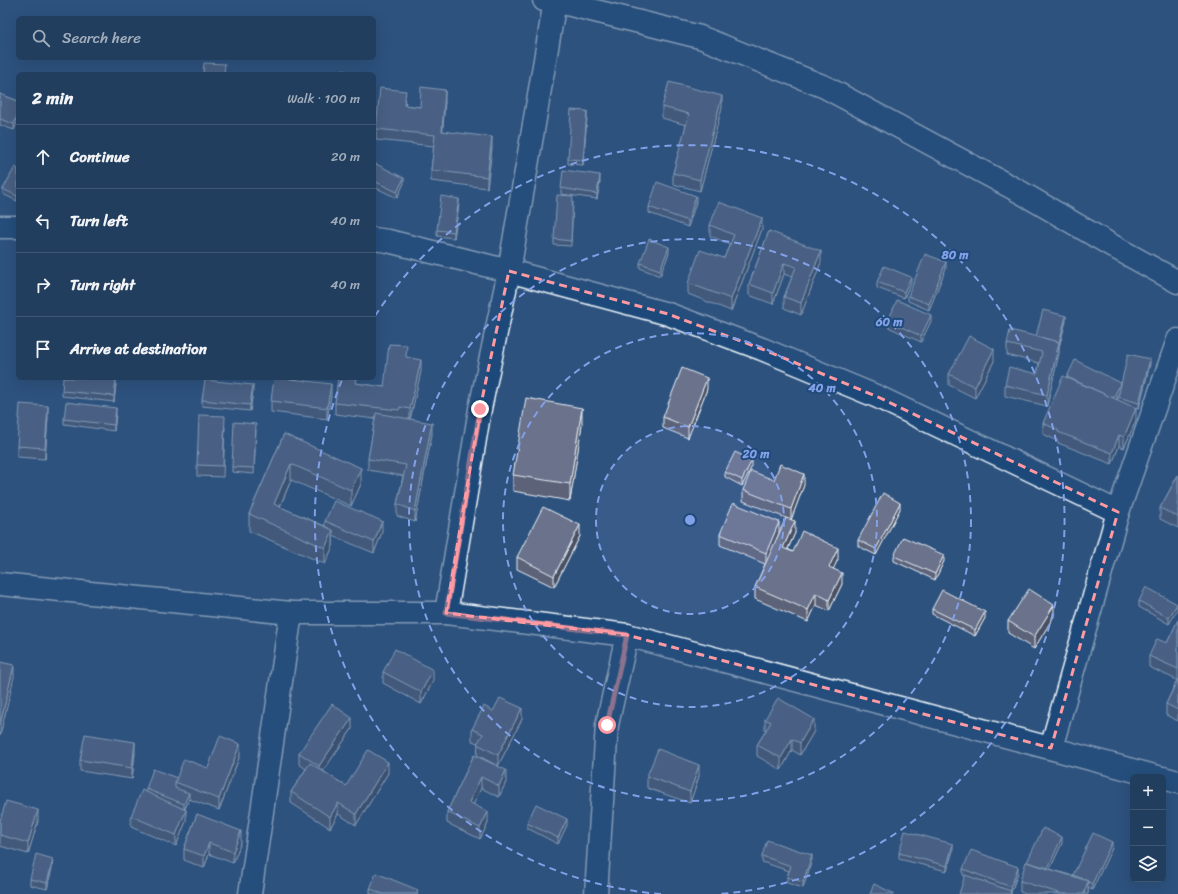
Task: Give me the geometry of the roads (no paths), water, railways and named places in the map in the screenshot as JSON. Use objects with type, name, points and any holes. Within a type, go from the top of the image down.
[{"type":"street","points":[[446,613],[480,409],[509,271],[549,1],[700,37],[825,87],[1022,193],[1178,282]]},
{"type":"street","points":[[0,227],[16,227]]},
{"type":"street","points":[[376,239],[509,271],[668,314],[762,349],[878,397],[1118,512]]},
{"type":"street","points":[[1051,748],[1118,512],[1178,340]]},
{"type":"street","points":[[0,584],[291,613],[446,613],[627,635],[1147,774]]},
{"type":"street","points":[[250,894],[291,613]]},
{"type":"street","points":[[596,894],[607,725],[627,635]]},
{"type":"street","points":[[1166,779],[1178,782]]}]
